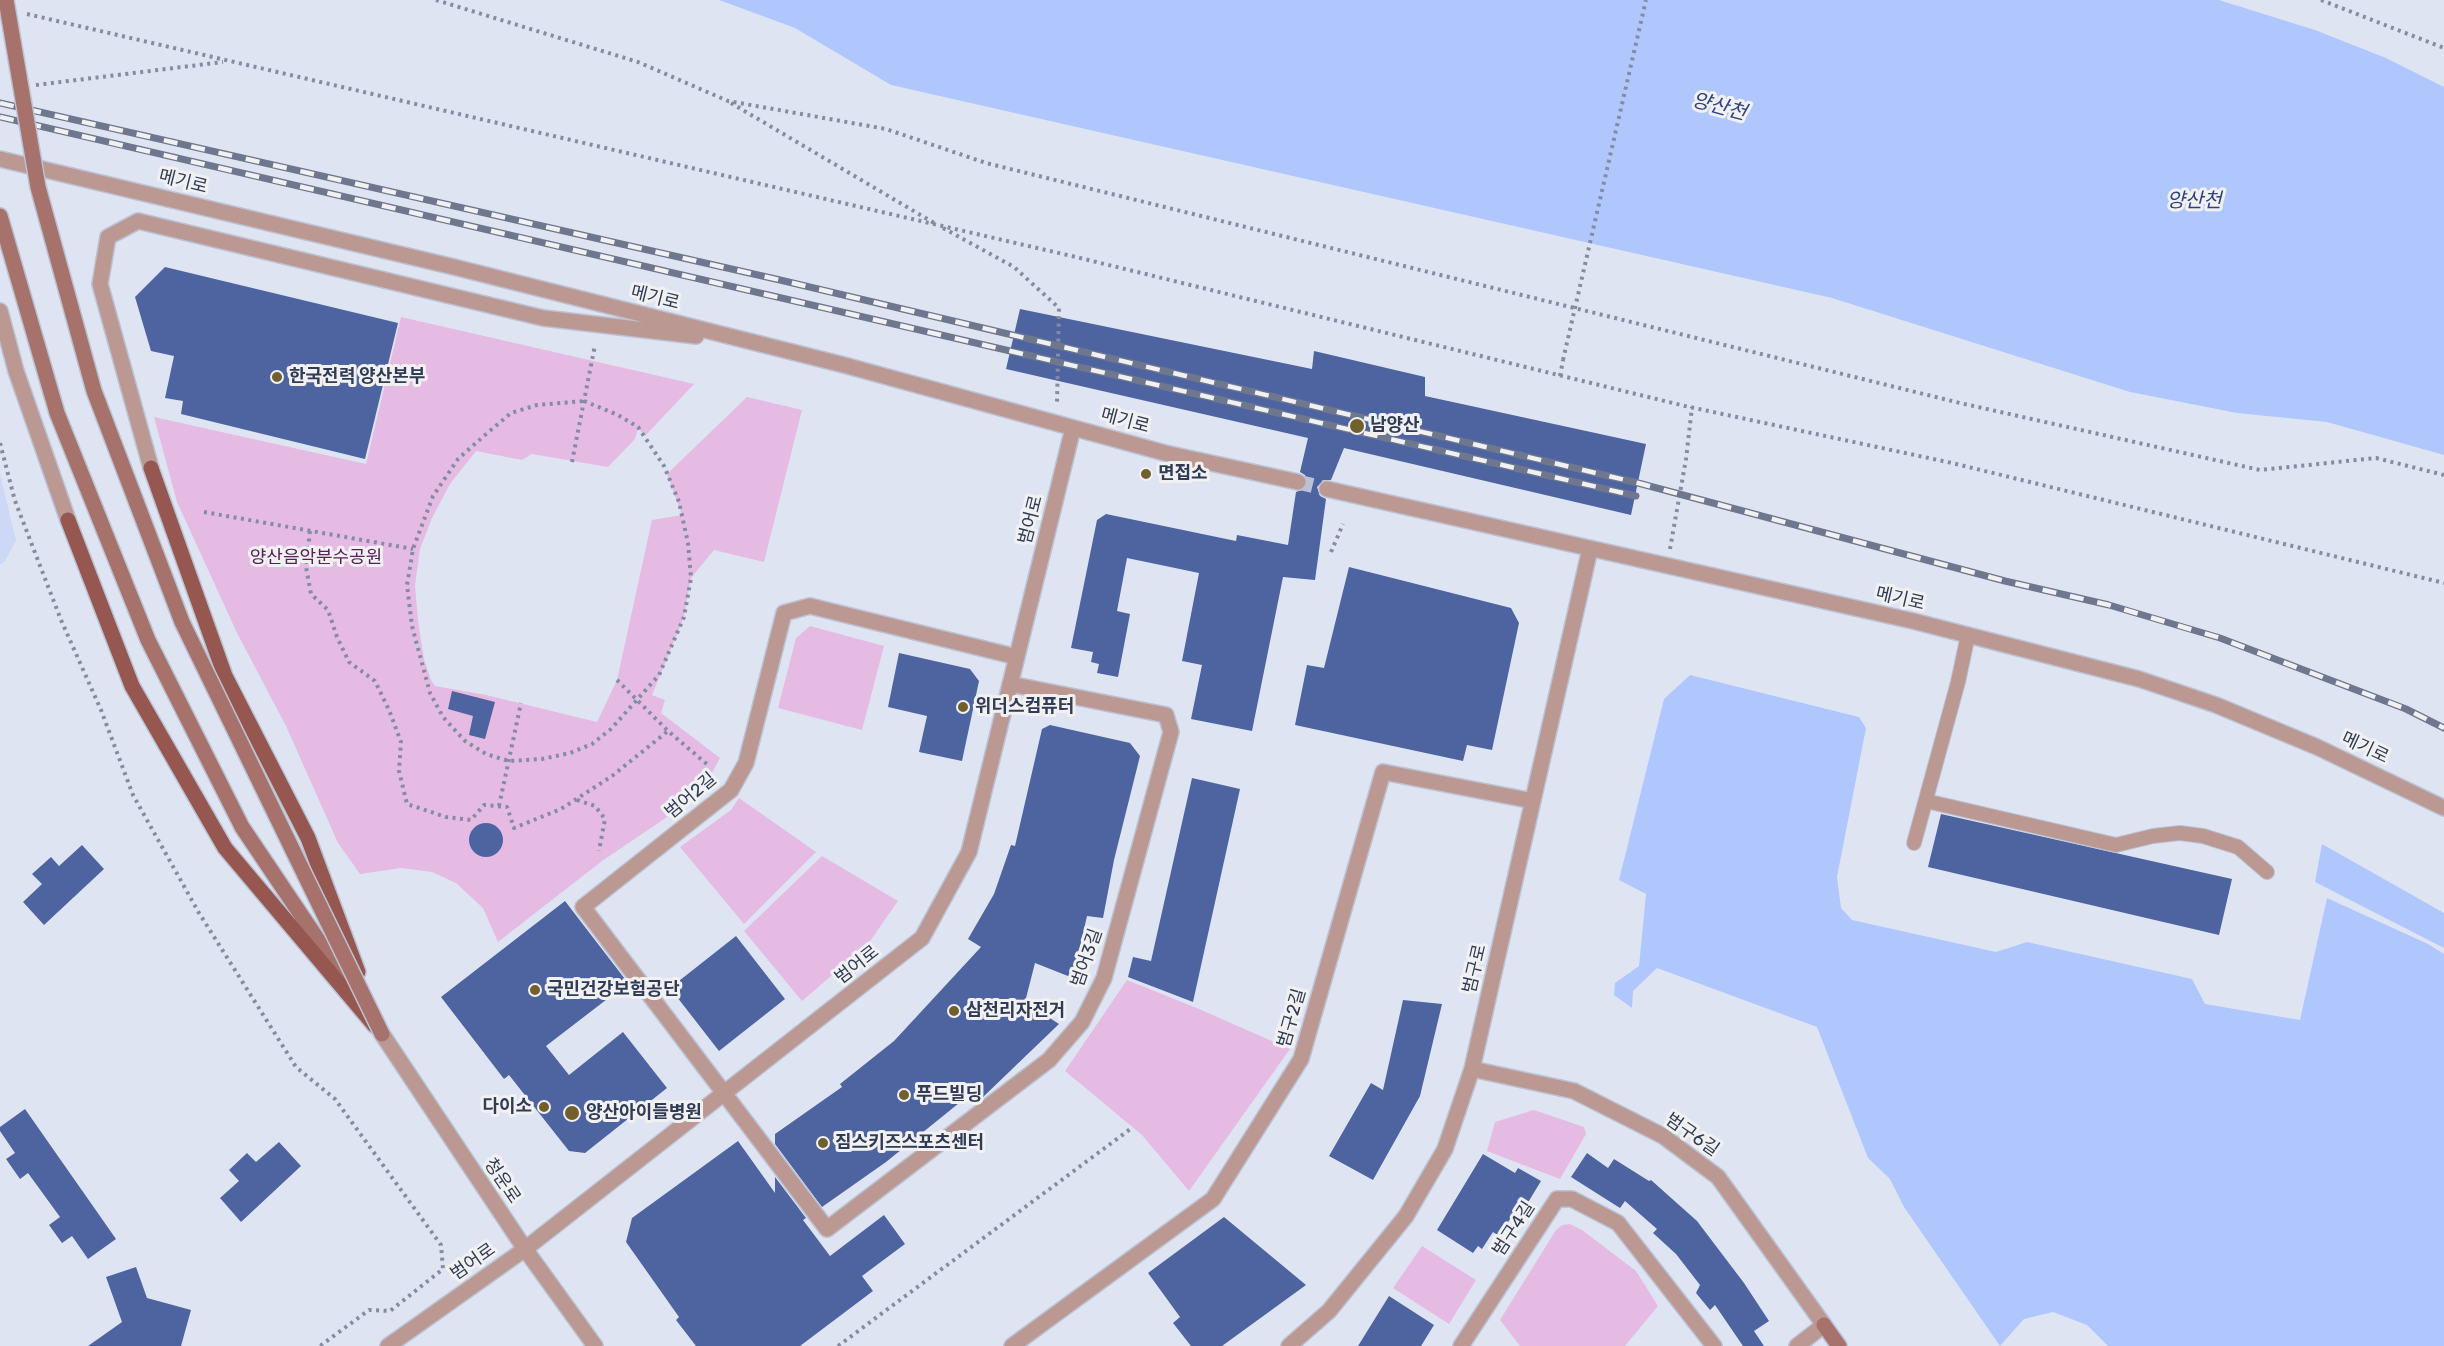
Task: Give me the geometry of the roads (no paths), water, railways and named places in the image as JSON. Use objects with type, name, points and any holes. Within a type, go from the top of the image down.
[{"type":"main road","points":[[6,0],[38,187],[94,391],[182,622],[382,1034]]},
{"type":"main road","points":[[0,216],[57,414],[148,640],[242,827],[382,1034]]},
{"type":"main road","points":[[151,468],[225,675],[308,838],[382,1034]]},
{"type":"main road","points":[[68,520],[132,686],[225,848],[382,1034]]},
{"type":"main road","points":[[1824,1325],[1839,1346]]},
{"type":"street","name":"메기로","points":[[0,159],[431,262],[759,344],[1165,453],[1298,482]]},
{"type":"street","points":[[151,468],[100,284],[108,237],[138,221],[543,318],[759,344]]},
{"type":"street","points":[[0,311],[16,371],[68,520]]},
{"type":"street","name":"범어로","points":[[388,1346],[525,1249],[922,938],[969,852],[1073,428]]},
{"type":"street","name":"메기로","points":[[1327,489],[1968,635],[2139,679],[2216,705],[2317,747],[2444,808]]},
{"type":"street","name":"범구로","points":[[1289,1346],[1329,1311],[1406,1216],[1445,1149],[1472,1069],[1590,549]]},
{"type":"street","name":"범어2길","points":[[725,1093],[583,907],[731,790],[746,763],[784,613],[810,606],[1017,657]]},
{"type":"street","name":"범어3길","points":[[725,1093],[826,1229],[1049,1060],[1082,1022],[1104,978],[1171,732],[1166,715],[1010,684]]},
{"type":"street","name":"범구2길","points":[[1012,1346],[1212,1199],[1219,1189],[1301,1059],[1383,772],[1533,801]]},
{"type":"street","name":"청운로","points":[[382,1034],[525,1249],[595,1346]]},
{"type":"street","name":"범구6길","points":[[1472,1069],[1574,1091],[1663,1136],[1718,1178],[1824,1325]]},
{"type":"street","name":"범구4길","points":[[1461,1346],[1557,1199],[1572,1199],[1618,1223],[1714,1346]]},
{"type":"street","points":[[1797,1346],[1824,1325]]},
{"type":"lane","points":[[1914,843],[1958,682],[1968,635]]},
{"type":"lane","points":[[1926,801],[2116,845],[2153,836],[2180,833],[2203,836],[2238,847],[2267,872]]},
{"type":"water","name":"양산천","points":[[719,0],[2219,0],[2315,30],[2386,58],[2444,87],[2444,455],[2327,422],[2237,413],[2130,392],[1832,298],[891,85],[795,28]]},
{"type":"water","points":[[1690,675],[1859,717],[1866,728],[1837,877],[1841,908],[1852,920],[1996,952],[2027,942],[2192,979],[2205,1004],[2300,1020],[2327,898],[2428,944],[2444,954],[2444,1346],[2108,1346],[2087,1325],[2053,1312],[2024,1319],[2000,1346],[1904,1207],[1890,1179],[1868,1158],[1817,1027],[1657,968],[1633,991],[1632,1008],[1614,995],[1615,983],[1639,966],[1646,894],[1619,880],[1664,699]]},
{"type":"water","points":[[2322,844],[2444,913],[2444,948],[2315,882]]},
{"type":"tunnel","points":[[1298,482],[1327,489]]},
{"type":"railway","points":[[0,103],[780,280],[1638,483],[2005,581],[2109,605],[2220,638],[2406,709],[2444,728]]},
{"type":"railway","points":[[0,117],[1636,496]]},
{"type":"place","name":"한국전력 양산본부","points":[[277,377]]},
{"type":"place","name":"남양산","points":[[1357,426]]},
{"type":"place","name":"면접소","points":[[1146,474]]},
{"type":"place","name":"위더스컴퓨터","points":[[963,707]]},
{"type":"place","name":"국민건강보험공단","points":[[535,990]]},
{"type":"place","name":"삼천리자전거","points":[[954,1011]]},
{"type":"place","name":"푸드빌딩","points":[[904,1095]]},
{"type":"place","name":"다이소","points":[[544,1107]]},
{"type":"place","name":"양산아이들병원","points":[[572,1113]]},
{"type":"place","name":"짐스키즈스포츠센터","points":[[823,1143]]},
{"type":"park label","name":"양산음악분수공원","points":[[316,558]]}]
